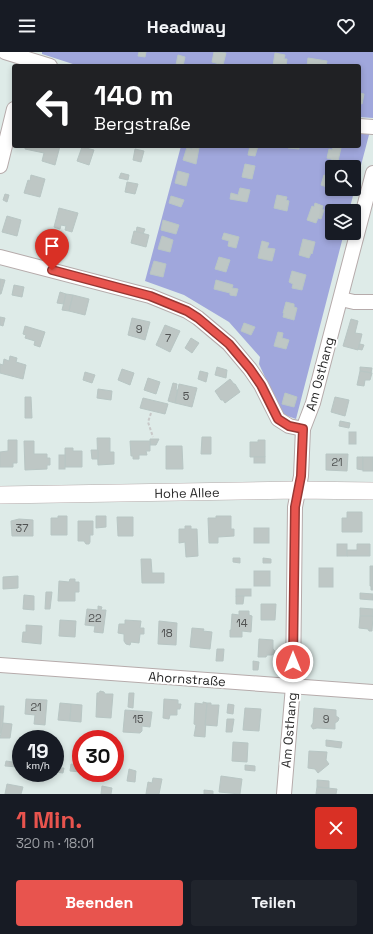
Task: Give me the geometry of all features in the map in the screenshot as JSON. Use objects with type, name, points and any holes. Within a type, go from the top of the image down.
[{"type":"street","points":[[6,52],[43,64]]},
{"type":"street","points":[[0,166],[12,117]]},
{"type":"street","points":[[361,126],[373,127]]},
{"type":"street","name":"Am Osthang","points":[[284,794],[293,686],[295,507],[301,476],[303,429],[313,403],[373,173]]},
{"type":"street","points":[[0,257],[150,296],[187,311],[198,318],[229,344],[261,385],[278,419],[289,426],[303,429]]},
{"type":"street","points":[[341,299],[354,302],[373,302]]},
{"type":"street","name":"Hohe Allee","points":[[0,495],[298,490],[373,491]]},
{"type":"street","name":"Ahornstraße","points":[[0,665],[373,692]]},
{"type":"path","points":[[151,413],[148,422],[153,436]]},
{"type":"shaded area","points":[[42,52],[373,52],[373,118],[361,117],[361,64],[73,64],[42,54]]},
{"type":"shaded area","points":[[361,130],[370,131],[361,165],[361,160],[325,160],[325,196],[353,196],[351,204],[325,204],[325,240],[342,240],[296,419],[282,414],[259,364],[260,357],[229,322],[184,295],[145,281],[180,148],[361,148]]},
{"type":"building","points":[[139,52],[146,52],[145,57],[138,56]]},
{"type":"building","points":[[214,52],[226,53],[223,64],[212,62]]},
{"type":"building","points":[[275,53],[285,55],[284,59],[287,59],[286,64],[273,64]]},
{"type":"building","points":[[178,55],[185,57],[183,64],[176,64]]},
{"type":"building","points":[[308,58],[327,61],[326,64],[307,64]]},
{"type":"building","points":[[361,93],[364,94],[361,104]]},
{"type":"building","points":[[59,148],[55,165],[42,161],[44,153],[25,149]]},
{"type":"building","points":[[82,148],[94,150],[89,165],[77,161]]},
{"type":"building","points":[[187,148],[199,148],[196,164],[183,160]]},
{"type":"building","points":[[250,148],[257,148],[255,156],[248,155]]},
{"type":"building","points":[[332,148],[341,148],[338,160],[327,158],[329,149],[332,150]]},
{"type":"building","points":[[135,149],[144,151],[141,162],[133,160]]},
{"type":"building","points":[[245,164],[255,166],[252,179],[242,177]]},
{"type":"building","points":[[178,171],[189,174],[186,186],[175,183]]},
{"type":"building","points":[[121,173],[129,175],[128,180],[119,178]]},
{"type":"building","points":[[31,175],[45,179],[40,197],[24,193],[28,180],[30,181]]},
{"type":"building","points":[[324,175],[325,186],[321,185]]},
{"type":"building","points":[[127,182],[138,184],[135,194],[125,192]]},
{"type":"building","points":[[240,188],[250,190],[247,202],[230,199],[231,193],[238,195]]},
{"type":"building","points":[[5,194],[9,195],[7,202],[3,200]]},
{"type":"building","points":[[277,195],[287,197],[286,200],[289,201],[287,211],[274,208]]},
{"type":"building","points":[[171,196],[184,200],[181,207],[169,203]]},
{"type":"building","points":[[315,203],[323,206],[322,209],[324,210],[321,219],[318,218],[316,223],[307,220],[312,206],[314,207]]},
{"type":"building","points":[[59,208],[78,213],[72,232],[65,230],[66,226],[61,225],[60,229],[54,227]]},
{"type":"building","points":[[7,216],[21,220],[17,236],[2,232]]},
{"type":"building","points":[[163,220],[179,225],[176,234],[161,230]]},
{"type":"building","points":[[137,227],[145,229],[143,234],[136,232]]},
{"type":"building","points":[[134,231],[149,235],[146,247],[131,243]]},
{"type":"building","points":[[224,233],[239,237],[236,248],[228,246],[229,241],[222,239]]},
{"type":"building","points":[[162,236],[173,240],[170,252],[158,249]]},
{"type":"building","points":[[303,239],[315,242],[312,254],[311,253],[309,258],[299,255]]},
{"type":"building","points":[[262,241],[269,243],[267,248],[275,249],[272,261],[258,258]]},
{"type":"building","points":[[219,257],[230,260],[226,272],[215,269]]},
{"type":"building","points":[[154,261],[166,264],[163,277],[150,274]]},
{"type":"building","points":[[292,271],[306,275],[302,290],[292,288],[293,284],[289,282]]},
{"type":"building","points":[[0,279],[5,280],[1,294],[0,294]]},
{"type":"building","points":[[216,280],[233,285],[232,288],[238,289],[236,296],[214,289]]},
{"type":"building","points":[[14,285],[24,287],[22,297],[12,295]]},
{"type":"building","points":[[60,292],[66,294],[64,304],[57,303]]},
{"type":"building","points":[[66,294],[73,295],[69,311],[62,310]]},
{"type":"building","points":[[73,295],[89,299],[85,315],[69,311]]},
{"type":"building","points":[[286,302],[294,304],[294,307],[297,308],[294,320],[283,317]]},
{"type":"building","points":[[0,317],[5,318],[3,326],[0,325]]},
{"type":"building","points":[[132,318],[150,322],[145,340],[128,335]]},
{"type":"building","points":[[351,319],[358,321],[355,333],[362,334],[358,350],[343,346]]},
{"type":"building","points":[[244,323],[255,327],[251,335],[241,331]]},
{"type":"building","points":[[165,325],[180,331],[170,352],[156,345]]},
{"type":"building","points":[[25,326],[45,332],[40,347],[34,345],[35,341],[25,338],[26,335],[23,334]]},
{"type":"building","points":[[278,332],[283,333],[282,338],[289,340],[286,349],[274,346]]},
{"type":"building","points":[[191,338],[199,343],[192,353],[185,348]]},
{"type":"building","points":[[360,344],[364,345],[362,350],[358,349]]},
{"type":"building","points":[[10,356],[17,358],[16,362],[26,365],[23,379],[0,373],[0,364],[3,365],[4,359],[9,361]]},
{"type":"building","points":[[217,367],[227,370],[226,378],[215,375]]},
{"type":"building","points":[[360,367],[372,368],[371,373],[360,371]]},
{"type":"building","points":[[122,369],[134,373],[130,385],[118,380]]},
{"type":"building","points":[[200,371],[208,373],[206,382],[198,379]]},
{"type":"building","points":[[360,371],[372,373],[370,380],[365,380],[364,386],[357,385]]},
{"type":"building","points":[[85,372],[95,375],[92,383],[83,380]]},
{"type":"building","points":[[148,378],[160,382],[156,394],[144,390]]},
{"type":"building","points":[[230,379],[240,392],[225,403],[215,391]]},
{"type":"building","points":[[173,383],[177,384],[176,390],[178,390],[175,403],[168,401]]},
{"type":"building","points":[[179,384],[197,388],[192,407],[175,403]]},
{"type":"building","points":[[98,389],[112,391],[111,400],[97,398]]},
{"type":"building","points":[[285,393],[297,397],[294,407],[282,404]]},
{"type":"building","points":[[25,397],[31,397],[32,418],[25,418]]},
{"type":"building","points":[[335,397],[349,400],[345,416],[331,412]]},
{"type":"building","points":[[143,398],[168,404],[165,414],[140,408]]},
{"type":"building","points":[[340,421],[350,423],[349,428],[339,426]]},
{"type":"building","points":[[349,432],[356,432],[356,444],[349,444]]},
{"type":"building","points":[[202,437],[211,437],[211,454],[201,454]]},
{"type":"building","points":[[97,438],[110,438],[110,452],[114,452],[114,464],[98,465]]},
{"type":"building","points":[[150,439],[159,439],[156,445],[150,445]]},
{"type":"building","points":[[8,440],[17,440],[17,463],[13,463],[13,467],[0,467],[0,452],[8,451]]},
{"type":"building","points":[[258,440],[265,440],[265,457],[250,457],[250,442],[258,442]]},
{"type":"building","points":[[24,441],[34,441],[34,454],[47,454],[47,458],[50,458],[50,465],[47,465],[47,469],[25,470]]},
{"type":"building","points":[[130,441],[150,441],[150,451],[146,451],[147,455],[139,455],[139,459],[133,459],[133,456],[131,456]]},
{"type":"building","points":[[166,446],[182,446],[183,469],[166,469]]},
{"type":"building","points":[[65,448],[73,448],[73,451],[82,451],[82,467],[65,467]]},
{"type":"building","points":[[91,450],[98,450],[98,459],[92,459]]},
{"type":"building","points":[[326,454],[348,454],[347,471],[326,470]]},
{"type":"building","points":[[59,455],[65,455],[65,469],[59,469]]},
{"type":"building","points":[[254,457],[265,457],[265,463],[254,463]]},
{"type":"building","points":[[357,457],[363,457],[363,470],[357,469]]},
{"type":"building","points":[[363,457],[373,457],[373,471],[363,471]]},
{"type":"building","points":[[347,512],[362,512],[362,532],[342,532],[342,518],[347,518]]},
{"type":"building","points":[[58,516],[67,516],[67,535],[51,535],[51,518],[58,518]]},
{"type":"building","points":[[96,516],[106,516],[106,527],[96,528]]},
{"type":"building","points":[[216,516],[231,516],[231,529],[234,529],[234,536],[218,537],[218,543],[209,543],[208,518],[216,518]]},
{"type":"building","points":[[117,517],[133,517],[133,536],[118,536]]},
{"type":"building","points":[[19,519],[33,520],[33,536],[12,536],[11,521]]},
{"type":"building","points":[[78,521],[93,521],[93,535],[90,535],[89,544],[86,544],[84,541],[78,541]]},
{"type":"building","points":[[185,526],[191,526],[191,529],[197,529],[198,556],[186,557],[185,542],[179,543],[179,529],[185,529]]},
{"type":"building","points":[[254,528],[269,528],[269,543],[254,543]]},
{"type":"building","points":[[337,544],[347,544],[347,556],[337,556]]},
{"type":"building","points":[[357,544],[370,544],[370,556],[347,556],[347,550],[357,550]]},
{"type":"building","points":[[233,558],[240,558],[240,563],[233,562]]},
{"type":"building","points":[[263,558],[271,559],[271,563],[263,563]]},
{"type":"building","points":[[141,559],[151,559],[152,573],[164,573],[164,583],[142,583]]},
{"type":"building","points":[[370,566],[373,566],[373,590],[371,590],[370,586]]},
{"type":"building","points":[[319,568],[333,568],[333,587],[319,587]]},
{"type":"building","points":[[254,571],[270,571],[270,586],[254,586]]},
{"type":"building","points":[[18,576],[18,588],[3,589],[3,577]]},
{"type":"building","points":[[70,579],[75,579],[75,582],[79,582],[79,592],[75,592],[75,601],[58,601],[59,581],[69,582]]},
{"type":"building","points":[[236,589],[251,589],[251,596],[236,596]]},
{"type":"building","points":[[46,592],[52,592],[50,609],[45,609]]},
{"type":"building","points":[[360,593],[373,594],[373,600],[360,599]]},
{"type":"building","points":[[24,595],[34,596],[34,610],[23,609]]},
{"type":"building","points":[[236,596],[244,596],[243,604],[236,604]]},
{"type":"building","points":[[261,604],[276,604],[275,620],[261,620]]},
{"type":"building","points":[[98,606],[102,607],[101,610],[106,610],[103,633],[94,632],[95,626],[85,625],[87,609],[98,610]]},
{"type":"building","points":[[360,608],[373,609],[373,616],[360,616]]},
{"type":"building","points":[[239,611],[249,611],[249,615],[252,616],[251,632],[242,631],[242,637],[230,637],[232,614],[239,615]]},
{"type":"building","points":[[360,616],[373,616],[372,631],[359,628]]},
{"type":"building","points":[[60,620],[76,621],[75,637],[59,636]]},
{"type":"building","points":[[125,620],[141,621],[140,628],[144,628],[144,634],[140,634],[139,643],[131,642],[130,645],[126,644],[124,641],[124,634],[118,633],[119,624],[125,624]]},
{"type":"building","points":[[159,621],[177,623],[176,645],[158,644]]},
{"type":"building","points":[[26,625],[42,626],[41,644],[22,642],[23,632],[26,632]]},
{"type":"building","points":[[192,628],[204,629],[203,631],[212,632],[210,649],[190,647]]},
{"type":"building","points":[[259,639],[273,640],[273,649],[275,653],[272,655],[267,655],[266,657],[258,657]]},
{"type":"building","points":[[217,649],[224,649],[223,661],[216,661]]},
{"type":"building","points":[[253,661],[259,662],[258,670],[253,670]]},
{"type":"building","points":[[100,691],[104,692],[105,694],[113,694],[111,718],[96,717],[97,693]]},
{"type":"building","points":[[129,693],[134,693],[133,708],[128,707]]},
{"type":"building","points":[[26,699],[47,700],[45,725],[34,724],[35,715],[25,714]]},
{"type":"building","points":[[164,699],[178,700],[178,704],[181,704],[180,709],[177,709],[177,715],[170,715],[169,719],[163,718]]},
{"type":"building","points":[[203,702],[207,703],[205,737],[194,736],[196,725],[194,724],[195,703],[203,704]]},
{"type":"building","points":[[60,703],[71,704],[70,721],[58,720]]},
{"type":"building","points":[[207,703],[211,703],[211,705],[219,705],[217,726],[205,725]]},
{"type":"building","points":[[71,704],[82,705],[81,722],[70,721]]},
{"type":"building","points":[[228,704],[234,705],[233,714],[227,713]]},
{"type":"building","points":[[0,706],[4,706],[2,734],[0,733]]},
{"type":"building","points":[[245,708],[261,709],[259,731],[243,730]]},
{"type":"building","points":[[314,708],[336,710],[336,716],[339,718],[335,723],[335,729],[313,729],[311,726],[313,723]]},
{"type":"building","points":[[125,710],[152,712],[150,727],[142,726],[142,731],[140,733],[124,732]]},
{"type":"building","points":[[227,719],[234,719],[232,732],[226,732]]},
{"type":"building","points":[[3,723],[12,724],[10,738],[0,738]]},
{"type":"building","points":[[326,740],[342,742],[341,748],[326,746]]},
{"type":"building","points":[[233,742],[248,743],[247,762],[232,761]]},
{"type":"building","points":[[309,751],[327,752],[326,760],[329,764],[318,773],[315,769],[308,768]]},
{"type":"building","points":[[6,761],[12,762],[12,767],[5,766]]},
{"type":"building","points":[[71,764],[72,764],[72,771],[70,771]]},
{"type":"building","points":[[245,765],[255,766],[255,771],[245,770]]},
{"type":"building","points":[[129,769],[136,771],[135,782],[127,781]]},
{"type":"building","points":[[221,776],[242,779],[240,794],[219,792]]},
{"type":"building","points":[[153,778],[162,779],[159,794],[146,794],[148,782],[152,783]]},
{"type":"building","points":[[317,780],[329,781],[329,788],[317,787]]},
{"type":"building","points":[[7,784],[23,787],[21,794],[5,794]]},
{"type":"building","points":[[102,786],[112,788],[111,794],[101,794]]},
{"type":"building","points":[[317,787],[337,789],[336,794],[316,794]]},
{"type":"building","points":[[204,790],[213,791],[213,794],[204,794]]},
{"type":"route","points":[[52,270],[150,296],[187,311],[198,318],[229,344],[261,385],[278,419],[289,426],[303,429],[301,476],[295,507],[293,662]]}]
